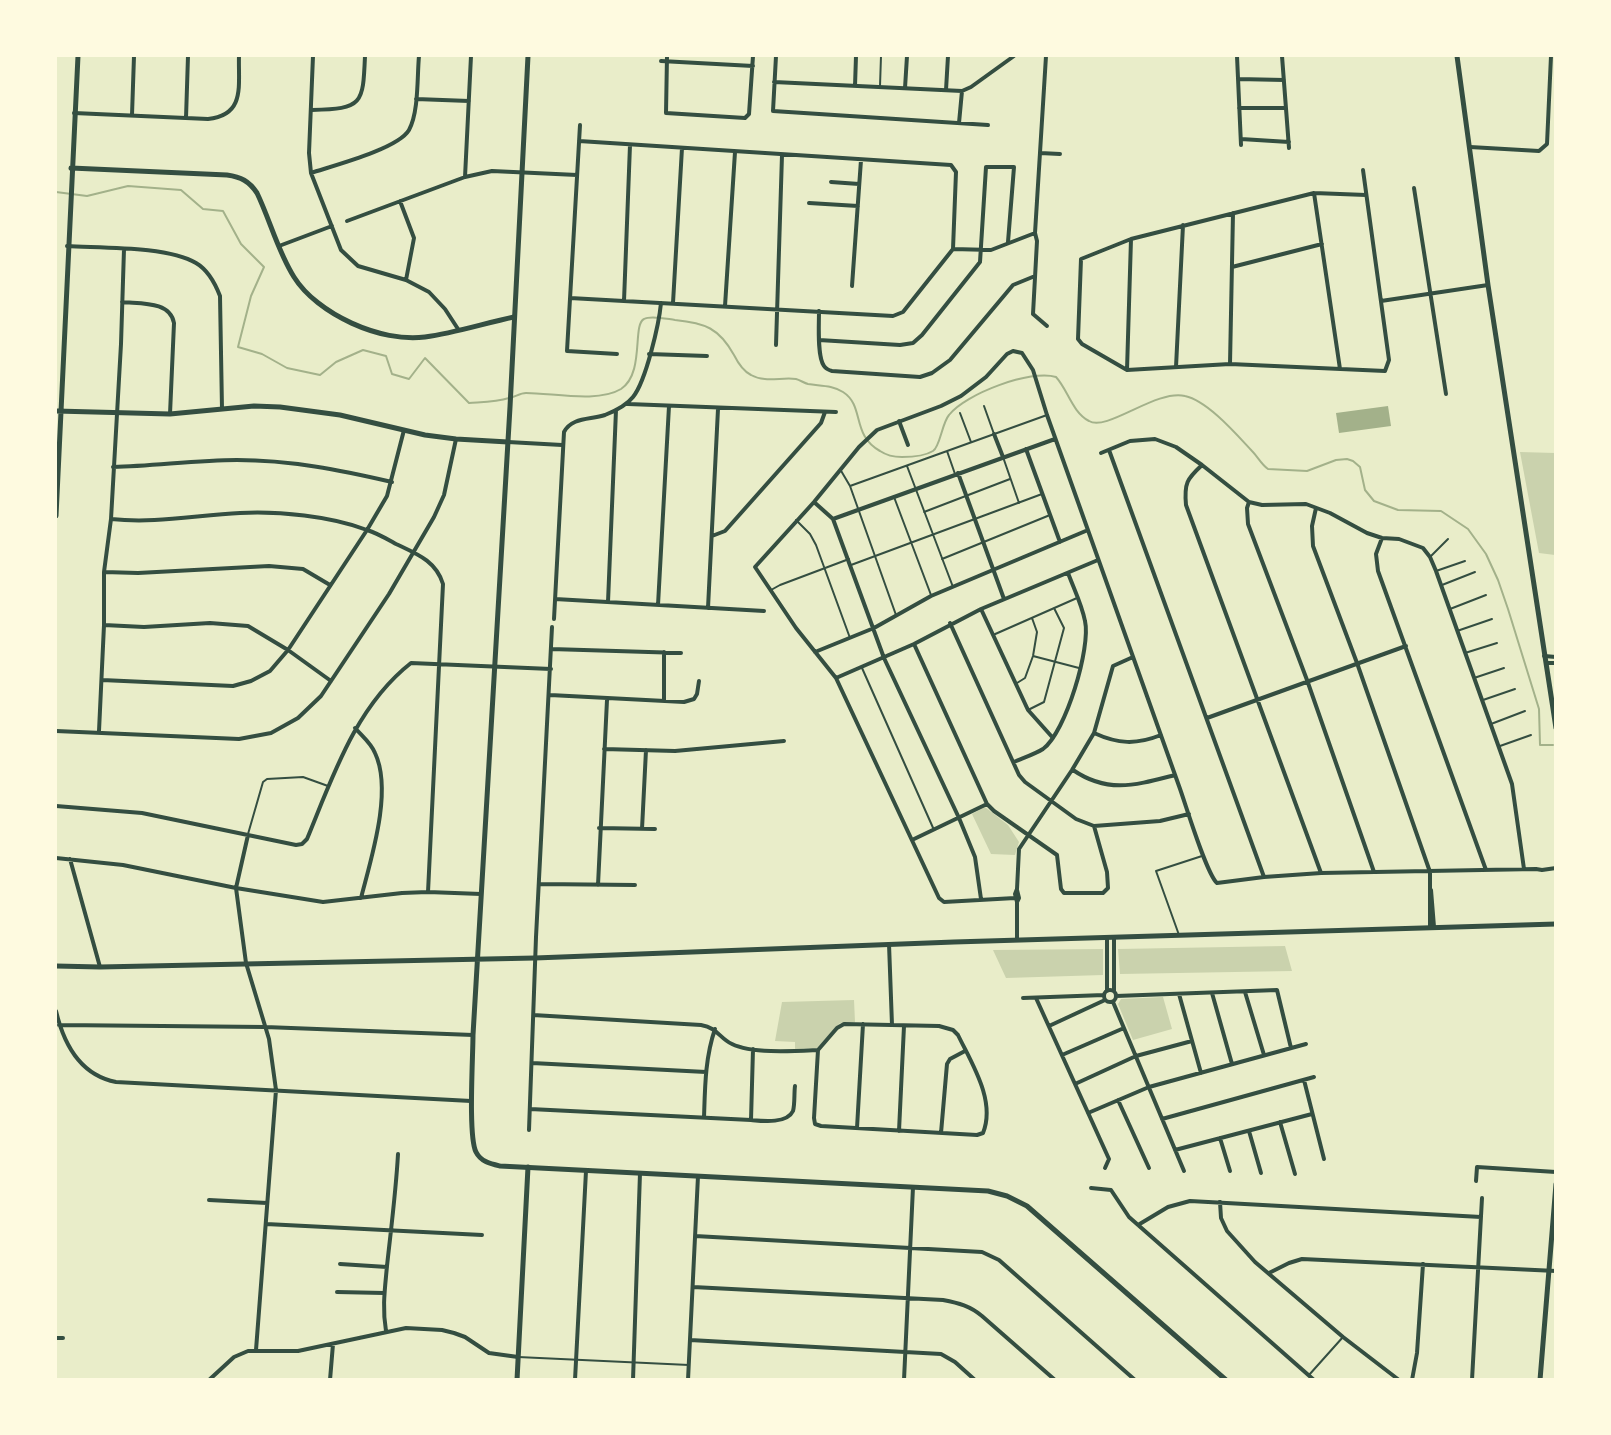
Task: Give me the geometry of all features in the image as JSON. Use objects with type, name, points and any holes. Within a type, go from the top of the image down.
[{"type":"main road","points":[[56,516],[58,411],[78,56]]},
{"type":"main road","points":[[528,56],[473,1035],[473,1141],[476,1152],[491,1164],[528,1167],[988,1191],[1028,1206],[1226,1380]]},
{"type":"main road","points":[[1456,56],[1488,285],[1556,728]]},
{"type":"main road","points":[[71,168],[227,174],[241,177],[257,193],[292,275],[309,297],[319,306],[367,329],[403,337],[425,337],[514,317]]},
{"type":"main road","points":[[58,411],[170,414],[254,406],[297,408],[456,439],[508,442]]},
{"type":"main road","points":[[56,966],[100,967],[535,957],[1556,924]]},
{"type":"main road","points":[[517,1380],[528,1167]]},
{"type":"main road","points":[[1540,1380],[1553,1270],[1556,1184]]},
{"type":"street","points":[[132,115],[134,56]]},
{"type":"street","points":[[186,118],[188,56]]},
{"type":"street","points":[[74,112],[186,118],[225,116],[235,106],[237,98],[239,56]]},
{"type":"street","points":[[313,56],[309,153],[311,173],[341,250],[351,262],[406,280],[429,292],[445,309],[458,329]]},
{"type":"street","points":[[312,110],[338,109],[351,106],[356,102],[362,93],[365,56]]},
{"type":"street","points":[[311,173],[397,142],[409,130],[416,99],[419,56]]},
{"type":"street","points":[[465,177],[471,56]]},
{"type":"street","points":[[667,56],[666,113],[745,118],[749,114],[753,56]]},
{"type":"street","points":[[776,56],[773,111],[988,124]]},
{"type":"street","points":[[855,86],[856,56]]},
{"type":"street","points":[[905,88],[907,56]]},
{"type":"street","points":[[946,90],[948,56]]},
{"type":"street","points":[[774,82],[962,91],[1014,56]]},
{"type":"street","points":[[1046,56],[1035,232],[1037,241],[1033,314],[1047,326]]},
{"type":"street","points":[[1237,56],[1241,145]]},
{"type":"street","points":[[1282,56],[1289,148]]},
{"type":"street","points":[[1470,147],[1539,151],[1547,144],[1551,56]]},
{"type":"street","points":[[661,61],[753,66]]},
{"type":"street","points":[[1238,79],[1284,80]]},
{"type":"street","points":[[959,123],[962,91]]},
{"type":"street","points":[[416,99],[469,102]]},
{"type":"street","points":[[1239,108],[1286,108]]},
{"type":"street","points":[[579,125],[567,351],[617,354]]},
{"type":"street","points":[[1241,139],[1289,142]]},
{"type":"street","points":[[570,298],[898,315],[922,289],[952,249],[955,168],[951,165],[579,141]]},
{"type":"street","points":[[624,301],[630,145]]},
{"type":"street","points":[[673,303],[682,148]]},
{"type":"street","points":[[725,306],[735,152]]},
{"type":"street","points":[[1040,153],[1060,154]]},
{"type":"street","points":[[776,345],[782,155]]},
{"type":"street","points":[[852,286],[861,160]]},
{"type":"street","points":[[819,340],[900,345],[913,343],[922,336],[980,262],[986,167],[1014,167],[1008,242]]},
{"type":"street","points":[[1363,170],[1389,360],[1388,368],[1382,372],[1230,364],[1127,370],[1082,344],[1078,339],[1081,259],[1131,240],[1183,225],[1314,193],[1366,195]]},
{"type":"street","points":[[347,221],[465,177],[492,171],[578,175]]},
{"type":"street","points":[[831,182],[859,184]]},
{"type":"street","points":[[1414,188],[1446,394]]},
{"type":"street","points":[[1314,193],[1340,369]]},
{"type":"street","points":[[400,201],[414,238],[406,280]]},
{"type":"street","points":[[809,203],[858,206]]},
{"type":"street","points":[[1230,364],[1233,213]]},
{"type":"street","points":[[1176,367],[1183,225]]},
{"type":"street","points":[[279,246],[332,226]]},
{"type":"street","points":[[952,249],[991,250],[1035,232]]},
{"type":"street","points":[[1127,370],[1131,240]]},
{"type":"street","points":[[1232,267],[1322,244]]},
{"type":"street","points":[[67,246],[124,249],[181,256],[196,263],[214,282],[220,296],[222,311],[222,410]]},
{"type":"street","points":[[99,731],[104,572],[111,519],[124,249]]},
{"type":"street","points":[[819,312],[822,365],[832,371],[920,377],[932,373],[950,360],[1013,285],[1035,276]]},
{"type":"street","points":[[1381,301],[1488,285]]},
{"type":"street","points":[[122,302],[156,305],[165,308],[172,315],[174,323],[170,414]]},
{"type":"street","points":[[554,619],[564,432],[571,423],[603,415],[627,404],[639,387],[661,303]]},
{"type":"street","points":[[1016,900],[981,899],[944,902],[941,900],[836,678],[756,569],[756,564],[814,502],[859,447],[877,430],[961,396],[1013,351],[1022,352],[1037,380],[1055,439],[1098,560],[1204,855],[1217,884],[1238,879],[1321,873],[1556,868]]},
{"type":"street","points":[[649,354],[707,356]]},
{"type":"street","points":[[627,404],[836,412]]},
{"type":"street","points":[[658,605],[669,406]]},
{"type":"street","points":[[708,608],[718,409]]},
{"type":"street","points":[[608,602],[616,410]]},
{"type":"street","points":[[712,536],[725,531],[820,423],[825,412]]},
{"type":"street","points":[[899,421],[908,445]]},
{"type":"street","points":[[102,680],[233,686],[251,681],[270,671],[288,650],[387,496],[405,430]]},
{"type":"street","points":[[994,434],[1003,457]]},
{"type":"street","points":[[56,731],[99,731],[227,739],[260,736],[280,729],[298,718],[314,704],[331,681],[389,594],[435,517],[444,495],[456,439]]},
{"type":"street","points":[[834,519],[1055,439]]},
{"type":"street","points":[[1101,453],[1130,441],[1155,439],[1176,447],[1249,502],[1262,505],[1306,504],[1330,513],[1367,533],[1382,538],[1399,539],[1423,548],[1436,571],[1512,784],[1524,869]]},
{"type":"street","points":[[508,442],[562,445]]},
{"type":"street","points":[[1026,449],[1060,542]]},
{"type":"street","points":[[1109,450],[1264,877]]},
{"type":"street","points":[[113,466],[237,460],[297,463],[342,470],[392,482]]},
{"type":"street","points":[[1202,465],[1188,478],[1185,492],[1186,505],[1321,873]]},
{"type":"street","points":[[957,473],[1004,599]]},
{"type":"street","points":[[814,502],[834,519],[884,658],[975,857],[981,899]]},
{"type":"street","points":[[1249,502],[1248,524],[1307,681],[1374,872]]},
{"type":"street","points":[[1316,508],[1312,526],[1313,546],[1357,663],[1430,872],[1433,897],[1432,927]]},
{"type":"street","points":[[111,519],[147,521],[235,513],[270,513],[329,520],[367,530],[413,552],[431,563],[439,572],[443,584],[428,892]]},
{"type":"street","points":[[815,652],[874,628],[931,596],[1088,530]]},
{"type":"street","points":[[1382,538],[1376,555],[1376,566],[1486,870]]},
{"type":"street","points":[[836,678],[914,644],[950,623],[981,609],[1098,560]]},
{"type":"street","points":[[104,572],[138,573],[269,566],[303,569],[330,585]]},
{"type":"street","points":[[1014,762],[1043,749],[1053,738],[1066,714],[1087,633],[1085,620],[1068,573]]},
{"type":"street","points":[[555,599],[764,611]]},
{"type":"street","points":[[981,609],[1028,710],[1053,738]]},
{"type":"street","points":[[104,625],[144,627],[210,623],[248,626],[288,650],[331,681]]},
{"type":"street","points":[[950,623],[1022,778],[1076,819],[1094,826],[1160,821],[1189,814]]},
{"type":"street","points":[[530,1130],[535,957],[552,627]]},
{"type":"street","points":[[914,644],[987,804],[1057,855],[1064,893],[1102,892],[1108,888],[1107,872],[1094,826]]},
{"type":"street","points":[[1207,718],[1406,646]]},
{"type":"street","points":[[551,649],[681,653]]},
{"type":"street","points":[[664,652],[664,701]]},
{"type":"street","points":[[1544,656],[1556,657]]},
{"type":"street","points":[[1017,940],[1018,851],[1094,733],[1111,669],[1116,663],[1133,657]]},
{"type":"street","points":[[56,806],[141,813],[296,845],[302,844],[307,839],[355,728],[393,677],[411,663],[551,669]]},
{"type":"street","points":[[1545,663],[1556,663]]},
{"type":"street","points":[[550,695],[607,700],[684,702],[694,699],[699,681]]},
{"type":"street","points":[[598,885],[607,700]]},
{"type":"street","points":[[355,728],[375,753],[380,766],[383,788],[372,857],[361,898]]},
{"type":"street","points":[[1094,733],[1110,741],[1127,743],[1144,742],[1161,735]]},
{"type":"street","points":[[604,748],[675,751],[784,741]]},
{"type":"street","points":[[642,830],[646,750]]},
{"type":"street","points":[[1072,770],[1100,785],[1138,783],[1175,775]]},
{"type":"street","points":[[912,840],[987,804]]},
{"type":"street","points":[[599,828],[655,829]]},
{"type":"street","points":[[248,835],[236,888],[246,963],[265,1027],[273,1062],[276,1090],[256,1350]]},
{"type":"street","points":[[56,858],[123,865],[236,888],[323,902],[428,892],[481,894]]},
{"type":"street","points":[[69,859],[100,967]]},
{"type":"street","points":[[539,884],[636,885]]},
{"type":"street","points":[[1049,1026],[1104,998],[1107,991],[1111,938]]},
{"type":"street","points":[[1111,938],[1115,993],[1113,1002],[1184,1171]]},
{"type":"street","points":[[889,944],[892,1025]]},
{"type":"street","points":[[1107,991],[1179,994],[1277,991],[1291,1048]]},
{"type":"street","points":[[1245,992],[1264,1055]]},
{"type":"street","points":[[1212,993],[1232,1064]]},
{"type":"street","points":[[1179,994],[1201,1072]]},
{"type":"street","points":[[1023,998],[1104,998]]},
{"type":"street","points":[[1036,998],[1109,1159],[1105,1168]]},
{"type":"street","points":[[1104,998],[1108,1003],[1113,1002]]},
{"type":"street","points":[[56,1011],[59,1025],[78,1060],[85,1068],[105,1080],[472,1101]]},
{"type":"street","points":[[533,1015],[691,1024],[715,1029],[733,1045],[753,1049],[818,1050]]},
{"type":"street","points":[[857,1128],[863,1024]]},
{"type":"street","points":[[59,1025],[265,1027],[473,1035]]},
{"type":"street","points":[[841,1025],[892,1025],[947,1027],[958,1035],[985,1100],[983,1133],[977,1135],[899,1131],[815,1124],[813,1118],[818,1050],[841,1025]]},
{"type":"street","points":[[899,1131],[904,1026]]},
{"type":"street","points":[[1062,1055],[1124,1028]]},
{"type":"street","points":[[704,1118],[706,1072],[715,1029]]},
{"type":"street","points":[[1075,1084],[1136,1056],[1192,1041]]},
{"type":"street","points":[[1088,1113],[1149,1087],[1306,1044]]},
{"type":"street","points":[[751,1120],[753,1049]]},
{"type":"street","points":[[941,1133],[947,1064],[950,1059],[965,1051]]},
{"type":"street","points":[[532,1063],[706,1072]]},
{"type":"street","points":[[1162,1119],[1314,1077]]},
{"type":"street","points":[[1304,1080],[1324,1159]]},
{"type":"street","points":[[530,1108],[779,1120],[789,1116],[793,1111],[795,1086]]},
{"type":"street","points":[[1118,1100],[1149,1168]]},
{"type":"street","points":[[1175,1150],[1312,1114]]},
{"type":"street","points":[[1280,1122],[1295,1174]]},
{"type":"street","points":[[1249,1131],[1261,1173]]},
{"type":"street","points":[[1220,1138],[1230,1171]]},
{"type":"street","points":[[386,1331],[384,1293],[398,1154]]},
{"type":"street","points":[[1476,1181],[1477,1167],[1556,1172]]},
{"type":"street","points":[[576,1380],[586,1170]]},
{"type":"street","points":[[633,1380],[640,1173]]},
{"type":"street","points":[[688,1380],[699,1175]]},
{"type":"street","points":[[904,1380],[913,1187]]},
{"type":"street","points":[[1091,1188],[1111,1190],[1130,1217],[1314,1380]]},
{"type":"street","points":[[1473,1380],[1482,1198]]},
{"type":"street","points":[[209,1200],[267,1203]]},
{"type":"street","points":[[1138,1224],[1180,1203],[1220,1202],[1481,1217]]},
{"type":"street","points":[[1220,1202],[1221,1218],[1232,1239],[1343,1337],[1399,1380]]},
{"type":"street","points":[[266,1224],[482,1235]]},
{"type":"street","points":[[695,1236],[982,1252],[999,1260],[1134,1380]]},
{"type":"street","points":[[1269,1273],[1302,1259],[1553,1270]]},
{"type":"street","points":[[340,1264],[387,1267]]},
{"type":"street","points":[[1412,1380],[1417,1353],[1423,1264]]},
{"type":"street","points":[[693,1287],[908,1300],[943,1300],[971,1307],[1055,1380]]},
{"type":"street","points":[[337,1292],[384,1293]]},
{"type":"street","points":[[209,1380],[234,1357],[248,1351],[298,1351],[386,1331],[418,1328],[442,1330],[465,1337],[489,1353],[518,1357]]},
{"type":"street","points":[[56,1338],[63,1338]]},
{"type":"street","points":[[690,1340],[941,1354],[955,1362],[975,1380]]},
{"type":"street","points":[[330,1380],[333,1344]]},
{"type":"street","points":[[1304,1380],[1308,1375]]},
{"type":"lane","points":[[880,87],[881,56]]},
{"type":"lane","points":[[984,406],[994,434]]},
{"type":"lane","points":[[960,413],[971,442]]},
{"type":"lane","points":[[850,486],[1047,415]]},
{"type":"lane","points":[[947,451],[957,473]]},
{"type":"lane","points":[[1003,457],[1018,503]]},
{"type":"lane","points":[[907,466],[953,587]]},
{"type":"lane","points":[[840,469],[850,486],[896,616]]},
{"type":"lane","points":[[924,512],[1010,479]]},
{"type":"lane","points":[[851,565],[1042,494]]},
{"type":"lane","points":[[894,496],[931,596]]},
{"type":"lane","points":[[942,559],[1050,515]]},
{"type":"lane","points":[[796,520],[810,534],[850,638]]},
{"type":"lane","points":[[1430,557],[1448,538]]},
{"type":"lane","points":[[770,591],[780,585],[849,559]]},
{"type":"lane","points":[[1436,571],[1465,561]]},
{"type":"lane","points":[[1441,585],[1476,572]]},
{"type":"lane","points":[[1449,609],[1486,595]]},
{"type":"lane","points":[[993,635],[1077,598]]},
{"type":"lane","points":[[1028,710],[1044,702],[1056,662],[1064,628],[1054,608]]},
{"type":"lane","points":[[1016,684],[1025,678],[1033,656],[1037,632],[1032,618]]},
{"type":"lane","points":[[1457,631],[1492,619]]},
{"type":"lane","points":[[1465,653],[1497,643]]},
{"type":"lane","points":[[1033,656],[1079,668]]},
{"type":"lane","points":[[861,668],[934,830]]},
{"type":"lane","points":[[1474,678],[1504,668]]},
{"type":"lane","points":[[1482,700],[1515,689]]},
{"type":"lane","points":[[1491,724],[1525,711]]},
{"type":"lane","points":[[1499,747],[1531,735]]},
{"type":"lane","points":[[248,835],[262,782],[267,779],[303,777],[328,786]]},
{"type":"lane","points":[[1179,935],[1156,871],[1204,855]]},
{"type":"lane","points":[[1308,1375],[1343,1337]]},
{"type":"lane","points":[[518,1357],[689,1365]]},
{"type":"shaded area","points":[[1388,406],[1391,426],[1339,433],[1336,413]]},
{"type":"shaded area","points":[[1520,452],[1555,453],[1555,555],[1539,553]]},
{"type":"shaded area","points":[[985,807],[1008,825],[1019,842],[1015,855],[991,854],[972,814]]},
{"type":"shaded area","points":[[1285,946],[1292,971],[1120,974],[1118,949]]},
{"type":"shaded area","points":[[1103,949],[1103,975],[1006,978],[993,950]]},
{"type":"shaded area","points":[[1163,997],[1172,1029],[1133,1040],[1118,1004],[1121,999]]},
{"type":"shaded area","points":[[854,1000],[855,1022],[840,1023],[817,1048],[795,1049],[795,1042],[775,1041],[782,1002]]},
{"type":"waterway","points":[[56,192],[87,196],[128,186],[181,190],[203,209],[223,211],[241,244],[264,267],[251,296],[238,347],[262,354],[287,368],[320,375],[336,362],[363,350],[386,356],[392,374],[409,379],[425,358],[469,403],[499,400],[524,393],[600,396],[621,389],[633,372],[641,323],[644,319],[655,317],[703,325],[717,333],[743,369],[756,377],[796,379],[843,392],[854,405],[865,437],[880,451],[896,457],[918,456],[933,451],[949,415],[957,407],[983,392],[1015,380],[1045,375],[1056,377],[1078,412],[1089,421],[1097,423],[1108,421],[1160,398],[1185,396],[1194,399],[1222,419],[1268,469],[1307,471],[1336,460],[1347,459],[1360,467],[1365,490],[1374,501],[1398,510],[1441,511],[1468,529],[1486,554],[1508,609],[1539,709],[1540,745],[1553,745]]}]
